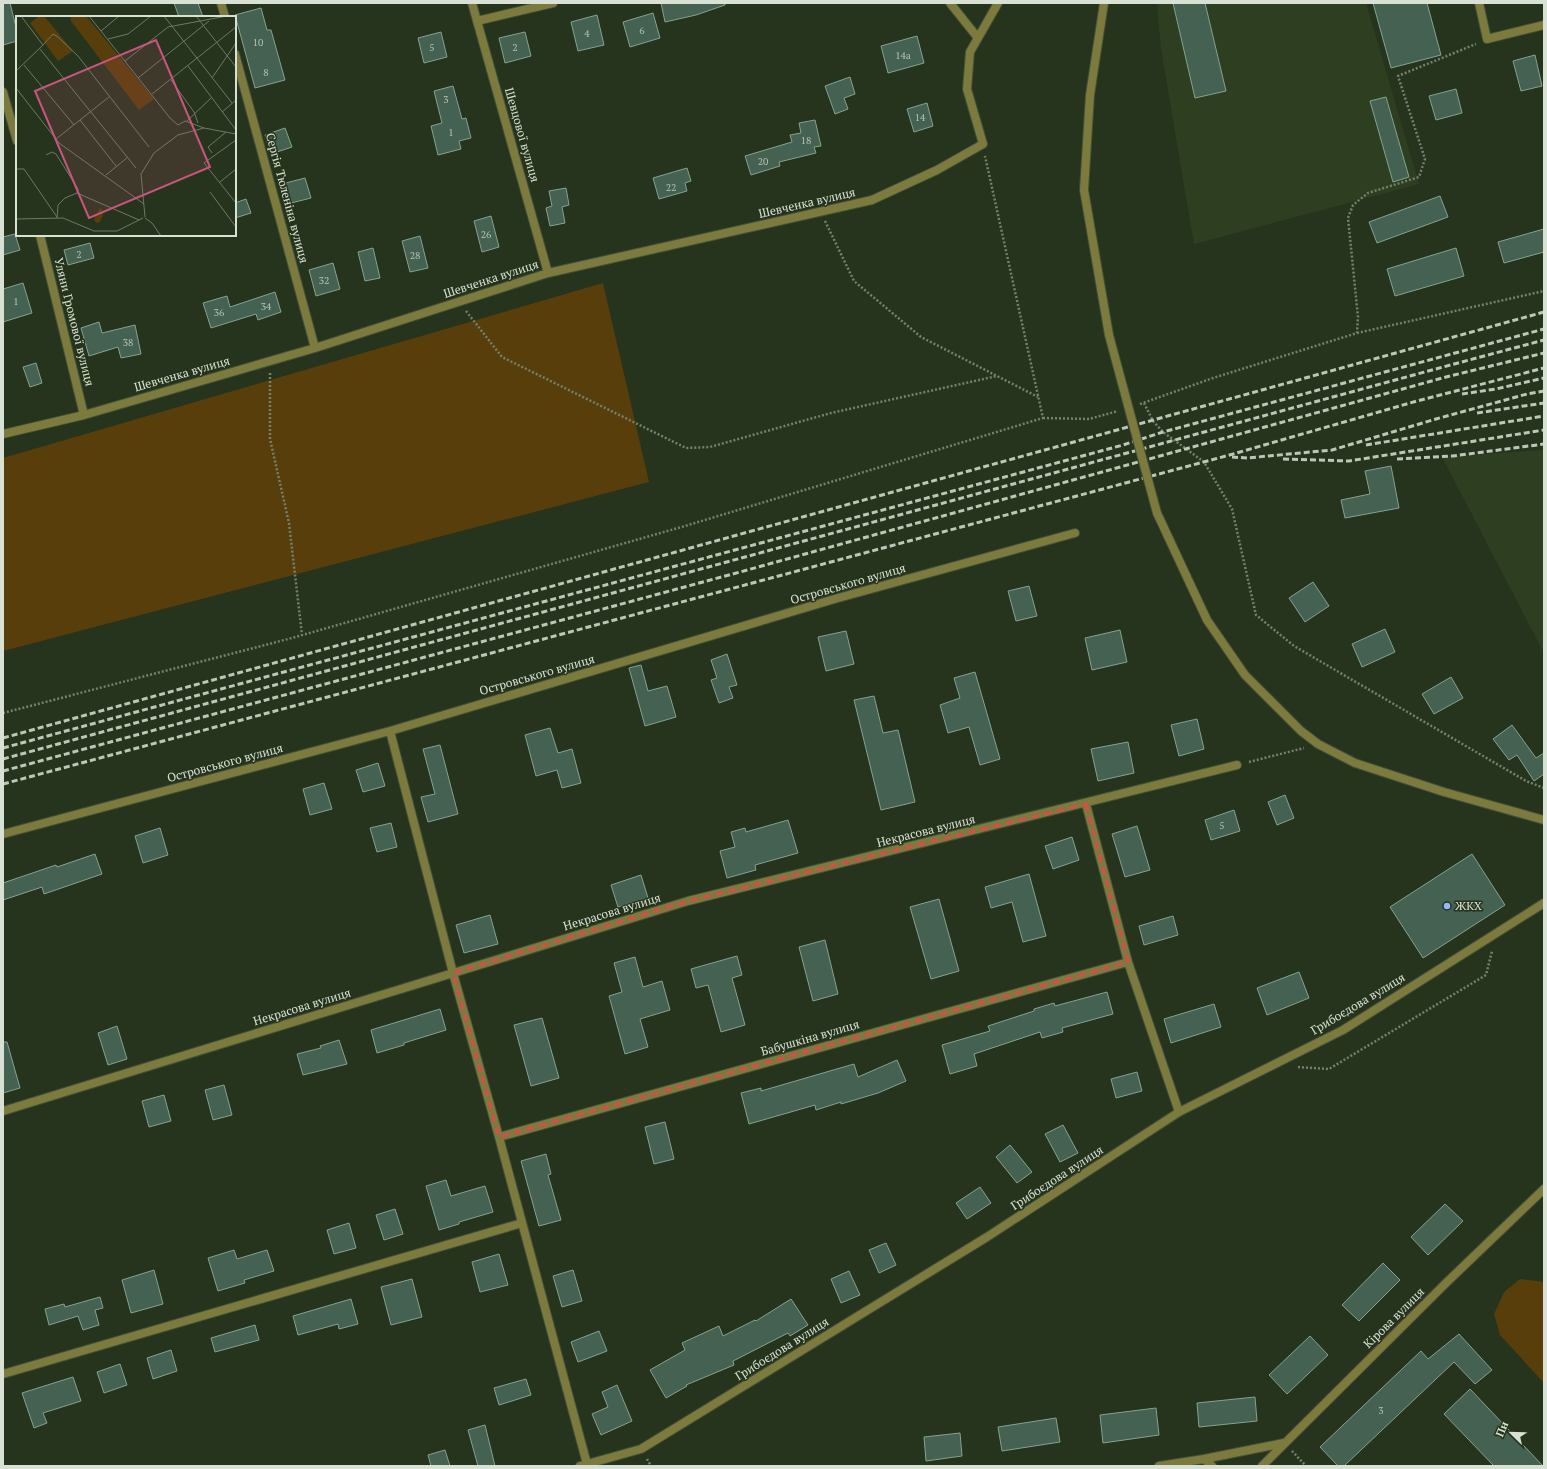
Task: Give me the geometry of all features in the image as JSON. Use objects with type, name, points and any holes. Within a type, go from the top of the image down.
[{"type":"street","points":[[221,3],[225,16]]},
{"type":"street","name":"Шевцової вулиця","points":[[472,3],[548,273]]},
{"type":"street","points":[[477,21],[553,3]]},
{"type":"street","points":[[950,3],[978,38]]},
{"type":"street","points":[[983,144],[967,89],[970,52],[998,3]]},
{"type":"street","points":[[1104,3],[1090,96],[1084,190],[1109,335],[1157,513],[1207,620],[1245,675],[1301,731],[1318,744],[1355,763],[1444,792],[1544,820]]},
{"type":"street","points":[[1479,3],[1488,40],[1544,24]]},
{"type":"street","name":"Сергія Тюленіна вулиця","points":[[236,58],[315,348]]},
{"type":"street","points":[[3,92],[16,138]]},
{"type":"street","name":"Шевченка вулиця","points":[[3,434],[84,414],[315,348],[548,273],[872,200],[937,170],[983,144]]},
{"type":"street","name":"Уляни Громової вулиця","points":[[40,236],[84,414]]},
{"type":"street","name":"Островського вулиця","points":[[3,834],[390,731],[838,598],[1075,533]]},
{"type":"street","points":[[390,731],[453,973],[522,1223],[584,1465]]},
{"type":"street","name":"Некрасова вулиця","points":[[3,1111],[688,901],[1086,804],[1237,765]]},
{"type":"street","points":[[1086,804],[1128,962],[1179,1112]]},
{"type":"street","name":"Грибоєдова вулиця","points":[[584,1465],[641,1449],[987,1237],[1179,1112],[1343,1030],[1544,903]]},
{"type":"street","name":"Бабушкіна вулиця","points":[[499,1137],[1128,962]]},
{"type":"street","name":"Кірова вулиця","points":[[1262,1466],[1446,1283],[1544,1189]]},
{"type":"street","points":[[3,1374],[522,1223]]},
{"type":"street","points":[[1158,1466],[1204,1459],[1285,1443]]},
{"type":"street","points":[[1204,1459],[1212,1466]]},
{"type":"path","points":[[1357,334],[1358,317],[1348,218],[1353,205],[1368,193],[1419,176],[1425,159],[1398,76],[1488,40]]},
{"type":"path","points":[[983,144],[1043,418]]},
{"type":"path","points":[[821,212],[854,281],[921,337],[1039,397]]},
{"type":"path","points":[[1137,405],[1213,378],[1357,334],[1544,291]]},
{"type":"path","points":[[459,301],[502,357],[686,448],[710,447],[831,413],[997,376]]},
{"type":"path","points":[[270,361],[270,439],[289,523],[302,635]]},
{"type":"path","points":[[1144,403],[1153,421],[1163,432],[1204,462],[1232,509],[1256,615],[1294,646],[1526,781],[1544,788]]},
{"type":"path","points":[[3,712],[302,635],[685,526],[1043,418],[1089,419],[1123,409]]},
{"type":"path","points":[[1237,765],[1318,744]]},
{"type":"path","points":[[1297,1067],[1329,1069],[1486,975],[1492,952],[1496,947]]},
{"type":"path","points":[[1285,1443],[1306,1466]]},
{"type":"highlighted area","points":[[1086,804],[1128,962],[499,1137],[453,973],[688,901]]},
{"type":"shaded area","points":[[1157,3],[1366,3],[1419,184],[1194,244],[1161,49]]},
{"type":"shaded area","points":[[603,283],[649,482],[3,651],[3,458]]},
{"type":"shaded area","points":[[1544,450],[1544,653],[1442,457]]},
{"type":"shaded area","points":[[1520,1279],[1544,1282],[1544,1383],[1500,1335],[1494,1314],[1504,1292]]},
{"type":"building","points":[[3,3],[10,3],[16,27],[16,41],[3,45]]},
{"type":"building","points":[[174,3],[198,3],[203,16],[179,16]]},
{"type":"building","points":[[661,3],[725,3],[725,5],[696,15],[665,22]]},
{"type":"building","points":[[1173,3],[1205,3],[1226,91],[1195,98]]},
{"type":"building","points":[[1373,3],[1427,3],[1441,55],[1391,68]]},
{"type":"building","points":[[261,8],[267,30],[271,30],[285,80],[255,88],[235,15]]},
{"type":"building","points":[[653,13],[660,38],[630,47],[623,22]]},
{"type":"building","points":[[597,15],[604,45],[578,51],[571,22]]},
{"type":"building","points":[[441,32],[447,57],[424,63],[418,38]]},
{"type":"building","points":[[525,32],[531,56],[505,63],[499,38]]},
{"type":"building","points":[[917,36],[924,63],[888,73],[881,46]]},
{"type":"building","points":[[1535,55],[1542,86],[1521,91],[1513,61]]},
{"type":"building","points":[[850,77],[855,94],[844,98],[848,109],[835,114],[825,86]]},
{"type":"building","points":[[453,86],[462,119],[466,118],[471,138],[459,141],[461,149],[438,155],[431,126],[442,123],[434,91]]},
{"type":"building","points":[[1456,89],[1462,113],[1436,120],[1429,96]]},
{"type":"building","points":[[1386,97],[1409,177],[1393,182],[1370,101]]},
{"type":"building","points":[[927,103],[933,126],[914,132],[907,109]]},
{"type":"building","points":[[815,120],[821,146],[814,147],[816,153],[779,162],[780,166],[751,175],[745,156],[792,142],[790,135],[801,133],[799,123]]},
{"type":"building","points":[[285,128],[292,147],[271,154],[265,135]]},
{"type":"building","points":[[687,168],[691,181],[685,183],[687,191],[659,199],[653,178]]},
{"type":"building","points":[[305,178],[311,198],[287,204],[282,184]]},
{"type":"building","points":[[566,188],[569,205],[562,207],[565,223],[550,226],[546,208],[552,206],[549,191]]},
{"type":"building","points":[[1440,196],[1448,217],[1377,243],[1369,222]]},
{"type":"building","points":[[246,199],[251,213],[236,218],[236,203]]},
{"type":"building","points":[[491,216],[499,247],[482,252],[474,221]]},
{"type":"building","points":[[1544,229],[1544,252],[1504,263],[1498,242]]},
{"type":"building","points":[[15,234],[20,250],[3,255],[3,237]]},
{"type":"building","points":[[420,236],[428,268],[410,272],[402,241]]},
{"type":"building","points":[[90,243],[94,258],[68,265],[64,250]]},
{"type":"building","points":[[373,248],[380,278],[365,281],[358,252]]},
{"type":"building","points":[[1456,248],[1464,276],[1395,296],[1387,269]]},
{"type":"building","points":[[333,263],[340,289],[316,296],[309,270]]},
{"type":"building","points":[[23,283],[32,313],[3,322],[3,289]]},
{"type":"building","points":[[275,292],[281,312],[258,320],[256,314],[211,328],[203,303],[227,296],[230,307]]},
{"type":"building","points":[[99,322],[102,333],[135,325],[141,354],[121,358],[118,347],[89,356],[81,328]]},
{"type":"building","points":[[36,363],[42,383],[30,387],[23,367]]},
{"type":"building","points":[[1391,466],[1399,508],[1345,518],[1341,500],[1370,494],[1365,471]]},
{"type":"building","points":[[1313,582],[1329,606],[1305,622],[1289,598]]},
{"type":"building","points":[[1029,586],[1037,616],[1016,621],[1008,591]]},
{"type":"building","points":[[1385,629],[1395,652],[1362,667],[1352,644]]},
{"type":"building","points":[[1120,630],[1127,662],[1092,670],[1085,638]]},
{"type":"building","points":[[846,631],[854,664],[826,671],[818,637]]},
{"type":"building","points":[[727,654],[737,685],[729,687],[733,698],[719,703],[711,680],[717,678],[711,660]]},
{"type":"building","points":[[641,665],[648,691],[667,686],[676,717],[645,726],[629,668]]},
{"type":"building","points":[[975,672],[1000,759],[980,765],[969,727],[948,733],[940,705],[960,698],[954,678]]},
{"type":"building","points":[[1451,677],[1463,698],[1434,714],[1422,694]]},
{"type":"building","points":[[874,696],[883,733],[898,730],[915,802],[881,810],[854,700]]},
{"type":"building","points":[[1197,719],[1204,749],[1179,756],[1171,725]]},
{"type":"building","points":[[1512,725],[1536,758],[1544,753],[1544,774],[1534,781],[1517,755],[1509,760],[1493,739]]},
{"type":"building","points":[[550,728],[558,753],[572,749],[581,783],[562,788],[557,770],[536,776],[525,735]]},
{"type":"building","points":[[1128,742],[1134,773],[1098,781],[1091,749]]},
{"type":"building","points":[[440,745],[458,814],[428,822],[421,797],[435,794],[423,749]]},
{"type":"building","points":[[378,763],[385,786],[363,792],[356,770]]},
{"type":"building","points":[[324,783],[332,809],[310,815],[303,789]]},
{"type":"building","points":[[1285,795],[1294,818],[1277,825],[1268,802]]},
{"type":"building","points":[[1234,810],[1240,831],[1211,840],[1205,820]]},
{"type":"building","points":[[788,820],[798,853],[755,865],[756,870],[727,878],[720,851],[735,847],[731,832],[745,828],[746,832]]},
{"type":"building","points":[[391,823],[397,847],[377,852],[370,828]]},
{"type":"building","points":[[1137,826],[1150,870],[1125,877],[1112,834]]},
{"type":"building","points":[[160,828],[168,855],[143,863],[135,836]]},
{"type":"building","points":[[1072,837],[1079,860],[1053,869],[1045,846]]},
{"type":"building","points":[[95,854],[102,874],[44,894],[42,887],[3,900],[3,883],[56,865],[57,867]]},
{"type":"building","name":"ЖКХ","points":[[1472,854],[1505,905],[1423,958],[1390,907]]},
{"type":"building","points":[[1029,874],[1046,936],[1023,942],[1012,902],[991,908],[985,887]]},
{"type":"building","points":[[641,875],[648,898],[618,907],[611,885]]},
{"type":"building","points":[[939,899],[959,971],[931,979],[910,907]]},
{"type":"building","points":[[490,915],[498,944],[464,953],[456,925]]},
{"type":"building","points":[[1173,916],[1178,935],[1144,945],[1139,926]]},
{"type":"building","points":[[825,940],[838,994],[813,1001],[799,947]]},
{"type":"building","points":[[737,956],[742,975],[732,978],[745,1025],[721,1032],[708,985],[696,988],[691,969]]},
{"type":"building","points":[[635,957],[643,987],[662,981],[670,1010],[640,1019],[648,1047],[625,1054],[609,996],[622,992],[614,963]]},
{"type":"building","points":[[1299,972],[1309,998],[1267,1015],[1257,988]]},
{"type":"building","points":[[1107,992],[1113,1014],[1062,1028],[1063,1032],[1042,1038],[1040,1032],[974,1054],[977,1066],[950,1074],[942,1045],[990,1031],[988,1026],[1034,1011],[1034,1009],[1054,1003],[1055,1006]]},
{"type":"building","points":[[1214,1004],[1221,1027],[1171,1043],[1164,1019]]},
{"type":"building","points":[[440,1009],[446,1030],[377,1053],[371,1030]]},
{"type":"building","points":[[542,1018],[559,1078],[531,1086],[514,1025]]},
{"type":"building","points":[[117,1026],[127,1059],[108,1065],[98,1033]]},
{"type":"building","points":[[339,1040],[347,1064],[303,1075],[297,1054],[321,1048],[320,1046]]},
{"type":"building","points":[[3,1042],[7,1042],[20,1088],[3,1093]]},
{"type":"building","points":[[897,1060],[906,1081],[878,1093],[841,1104],[841,1102],[816,1110],[815,1105],[749,1124],[741,1093],[761,1088],[761,1091],[854,1064],[858,1077]]},
{"type":"building","points":[[1137,1072],[1142,1091],[1116,1098],[1111,1079]]},
{"type":"building","points":[[224,1085],[232,1115],[213,1120],[205,1090]]},
{"type":"building","points":[[164,1095],[171,1121],[149,1127],[142,1101]]},
{"type":"building","points":[[665,1122],[674,1159],[654,1164],[645,1127]]},
{"type":"building","points":[[1063,1125],[1078,1153],[1060,1162],[1045,1134]]},
{"type":"building","points":[[1010,1145],[1032,1172],[1017,1183],[996,1157]]},
{"type":"building","points":[[546,1154],[551,1174],[548,1175],[561,1220],[539,1226],[521,1161]]},
{"type":"building","points":[[446,1180],[451,1196],[485,1186],[493,1212],[459,1222],[459,1224],[439,1230],[426,1186]]},
{"type":"building","points":[[980,1187],[991,1203],[967,1219],[956,1203]]},
{"type":"building","points":[[1445,1204],[1463,1221],[1428,1255],[1411,1237]]},
{"type":"building","points":[[395,1209],[403,1234],[384,1240],[376,1215]]},
{"type":"building","points":[[349,1223],[356,1248],[334,1254],[327,1230]]},
{"type":"building","points":[[886,1243],[896,1265],[879,1273],[869,1250]]},
{"type":"building","points":[[234,1250],[237,1259],[267,1250],[274,1271],[244,1280],[245,1283],[218,1291],[208,1258]]},
{"type":"building","points":[[499,1254],[508,1285],[480,1292],[472,1262]]},
{"type":"building","points":[[1383,1263],[1400,1280],[1359,1321],[1342,1305]]},
{"type":"building","points":[[154,1270],[163,1304],[131,1313],[122,1280]]},
{"type":"building","points":[[573,1270],[582,1301],[562,1307],[553,1276]]},
{"type":"building","points":[[849,1271],[860,1295],[841,1303],[831,1279]]},
{"type":"building","points":[[412,1279],[422,1317],[391,1325],[381,1287]]},
{"type":"building","points":[[100,1297],[103,1308],[95,1310],[99,1325],[83,1330],[78,1316],[49,1325],[45,1309],[64,1304],[65,1307]]},
{"type":"building","points":[[351,1299],[358,1324],[339,1329],[338,1324],[298,1335],[293,1316]]},
{"type":"building","points":[[791,1299],[808,1325],[790,1336],[788,1333],[733,1361],[734,1365],[686,1385],[687,1386],[666,1398],[650,1370],[685,1350],[682,1343],[719,1326],[723,1336],[755,1320],[756,1321]]},
{"type":"building","points":[[255,1325],[259,1340],[215,1352],[211,1338]]},
{"type":"building","points":[[599,1331],[607,1351],[578,1362],[571,1342]]},
{"type":"building","points":[[1459,1334],[1492,1370],[1475,1384],[1454,1362],[1344,1466],[1338,1466],[1320,1447],[1421,1351],[1428,1359]]},
{"type":"building","points":[[1310,1336],[1328,1355],[1287,1394],[1269,1375]]},
{"type":"building","points":[[171,1350],[177,1371],[153,1379],[147,1358]]},
{"type":"building","points":[[120,1364],[127,1385],[104,1393],[97,1372]]},
{"type":"building","points":[[73,1377],[81,1401],[43,1413],[47,1423],[34,1428],[22,1393]]},
{"type":"building","points":[[526,1379],[531,1395],[499,1405],[494,1388]]},
{"type":"building","points":[[617,1385],[632,1421],[601,1435],[592,1414],[608,1407],[602,1392]]},
{"type":"building","points":[[1470,1389],[1543,1466],[1494,1466],[1444,1414]]},
{"type":"building","points":[[1255,1397],[1257,1421],[1199,1427],[1197,1403]]},
{"type":"building","points":[[1156,1408],[1159,1435],[1103,1443],[1100,1415]]},
{"type":"building","points":[[1056,1418],[1060,1442],[1002,1451],[998,1427]]},
{"type":"building","points":[[485,1425],[495,1466],[478,1466],[468,1430]]},
{"type":"building","points":[[960,1433],[962,1456],[926,1461],[924,1437]]},
{"type":"building","points":[[445,1450],[450,1466],[431,1466],[428,1455]]},
{"type":"railway","points":[[3,738],[1544,312]]},
{"type":"railway","points":[[3,748],[1123,445],[1163,432],[1544,329]]},
{"type":"railway","points":[[3,759],[1544,340]]},
{"type":"railway","points":[[3,771],[740,572],[1446,377],[1544,353]]},
{"type":"railway","points":[[3,784],[1226,456],[1417,401],[1544,368]]},
{"type":"railway","points":[[1462,394],[1496,389],[1544,378]]},
{"type":"railway","points":[[1232,457],[1247,458],[1332,450],[1436,419],[1527,394],[1544,391]]},
{"type":"railway","points":[[1477,413],[1544,403]]},
{"type":"railway","points":[[1366,445],[1544,416]]},
{"type":"railway","points":[[1283,459],[1349,461],[1544,430]]},
{"type":"railway","points":[[1397,459],[1453,456],[1544,444]]},
{"type":"place","name":"ЖКХ","points":[[1447,906]]}]
